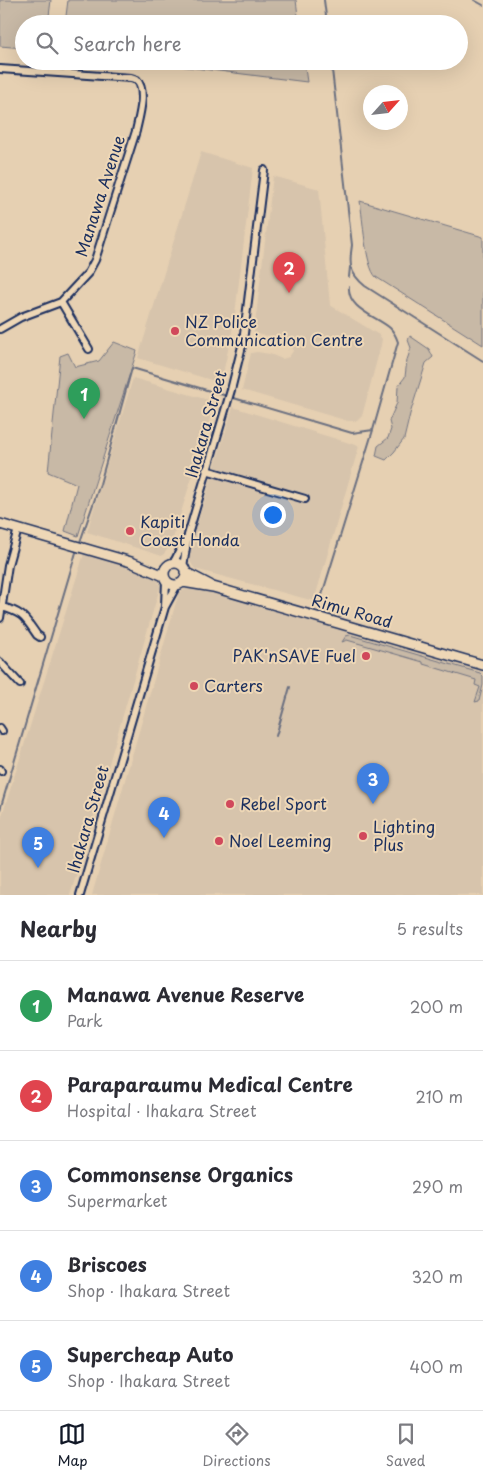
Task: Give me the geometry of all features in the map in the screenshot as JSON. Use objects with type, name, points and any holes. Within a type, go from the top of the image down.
[{"type":"main road","points":[[0,524],[168,572]]},
{"type":"main road","points":[[177,564],[184,569],[185,579],[180,583],[172,585],[168,572],[177,564]]},
{"type":"main road","name":"Rimu Road","points":[[184,569],[213,587]]},
{"type":"main road","name":"Rimu Road","points":[[180,583],[213,587],[483,665]]},
{"type":"street","name":"Manawa Avenue","points":[[0,70],[131,78],[137,80],[141,87],[140,110],[136,131],[95,260],[88,273],[61,302],[21,317],[0,328]]},
{"type":"street","name":"Ihakara Street","points":[[184,569],[188,535],[231,390],[243,342],[264,170]]},
{"type":"street","points":[[61,302],[89,349]]},
{"type":"street","points":[[206,470],[305,499]]},
{"type":"street","points":[[0,618],[8,564],[18,529]]},
{"type":"street","name":"Ihakara Street","points":[[80,895],[165,608],[168,572],[188,535]]},
{"type":"street","name":"Ihakara Street","points":[[165,608],[180,583]]},
{"type":"street","points":[[1,607],[22,615],[37,636],[40,637]]},
{"type":"street","points":[[0,662],[20,684]]},
{"type":"shaded area","points":[[0,0],[51,0],[49,15],[15,15],[15,47],[0,46]]},
{"type":"shaded area","points":[[68,0],[296,0],[298,15],[66,15]]},
{"type":"shaded area","points":[[211,70],[305,70],[307,82]]},
{"type":"shaded area","points":[[201,152],[253,168],[234,322],[221,383],[138,358]]},
{"type":"shaded area","points":[[273,176],[319,189],[330,305],[379,335],[382,339],[362,416],[357,421],[348,421],[242,390],[251,353],[270,354],[282,359],[289,357],[293,351],[292,343],[286,337],[260,335],[254,332]]},
{"type":"shaded area","points":[[360,201],[483,237],[483,345],[376,277],[369,263]]},
{"type":"shaded area","points":[[410,336],[429,349],[433,357],[426,363],[404,439],[386,460],[376,456],[378,446],[388,438],[391,429],[389,421],[397,403],[398,386],[405,377],[411,348],[408,340]]},
{"type":"shaded area","points":[[114,342],[137,351],[78,536],[65,531],[77,484],[48,472],[60,356],[68,353],[75,367],[99,361]]},
{"type":"shaded area","points":[[133,378],[215,402],[171,545],[162,556],[87,532]]},
{"type":"shaded area","points":[[233,407],[359,446],[314,601],[195,569],[187,557]]},
{"type":"shaded area","points":[[84,554],[156,576],[160,587],[70,895],[0,895],[0,822]]},
{"type":"shaded area","points":[[194,587],[316,617],[483,666],[483,895],[92,895],[179,592]]},
{"type":"shaded area","points":[[350,635],[480,673],[483,676],[483,685],[479,701],[475,702],[480,687],[475,685],[476,680],[347,640],[342,642],[346,636]]},
{"type":"waterway","points":[[324,0],[326,15]]},
{"type":"waterway","points":[[474,0],[483,5]]},
{"type":"waterway","points":[[332,70],[352,245],[351,268],[353,272],[365,286],[483,361]]},
{"type":"waterway","points":[[349,277],[350,267]]},
{"type":"waterway","points":[[318,600],[322,595],[398,342],[390,328],[357,306],[350,294],[349,286]]},
{"type":"waterway","points":[[79,545],[100,484],[132,368],[352,433],[373,430]]},
{"type":"waterway","points":[[0,810],[77,549]]},
{"type":"waterway","points":[[276,736],[290,687]]},
{"type":"place","name":"Paraparaumu Medical Centre","points":[[289,293]]},
{"type":"place","name":"NZ Police Communication Centre","points":[[175,331]]},
{"type":"place","name":"Manawa Avenue Reserve","points":[[84,419]]},
{"type":"place","name":"Kapiti Coast Honda","points":[[130,531]]},
{"type":"place","name":"PAK'nSAVE Fuel","points":[[366,656]]},
{"type":"place","name":"Carters","points":[[194,686]]},
{"type":"place","name":"Rebel Sport","points":[[230,804]]},
{"type":"place","name":"Commonsense Organics","points":[[373,804]]},
{"type":"place","name":"Lighting Plus","points":[[363,836]]},
{"type":"place","name":"Briscoes","points":[[164,838]]},
{"type":"place","name":"Noel Leeming","points":[[219,841]]},
{"type":"place","name":"Supercheap Auto","points":[[38,868]]}]
